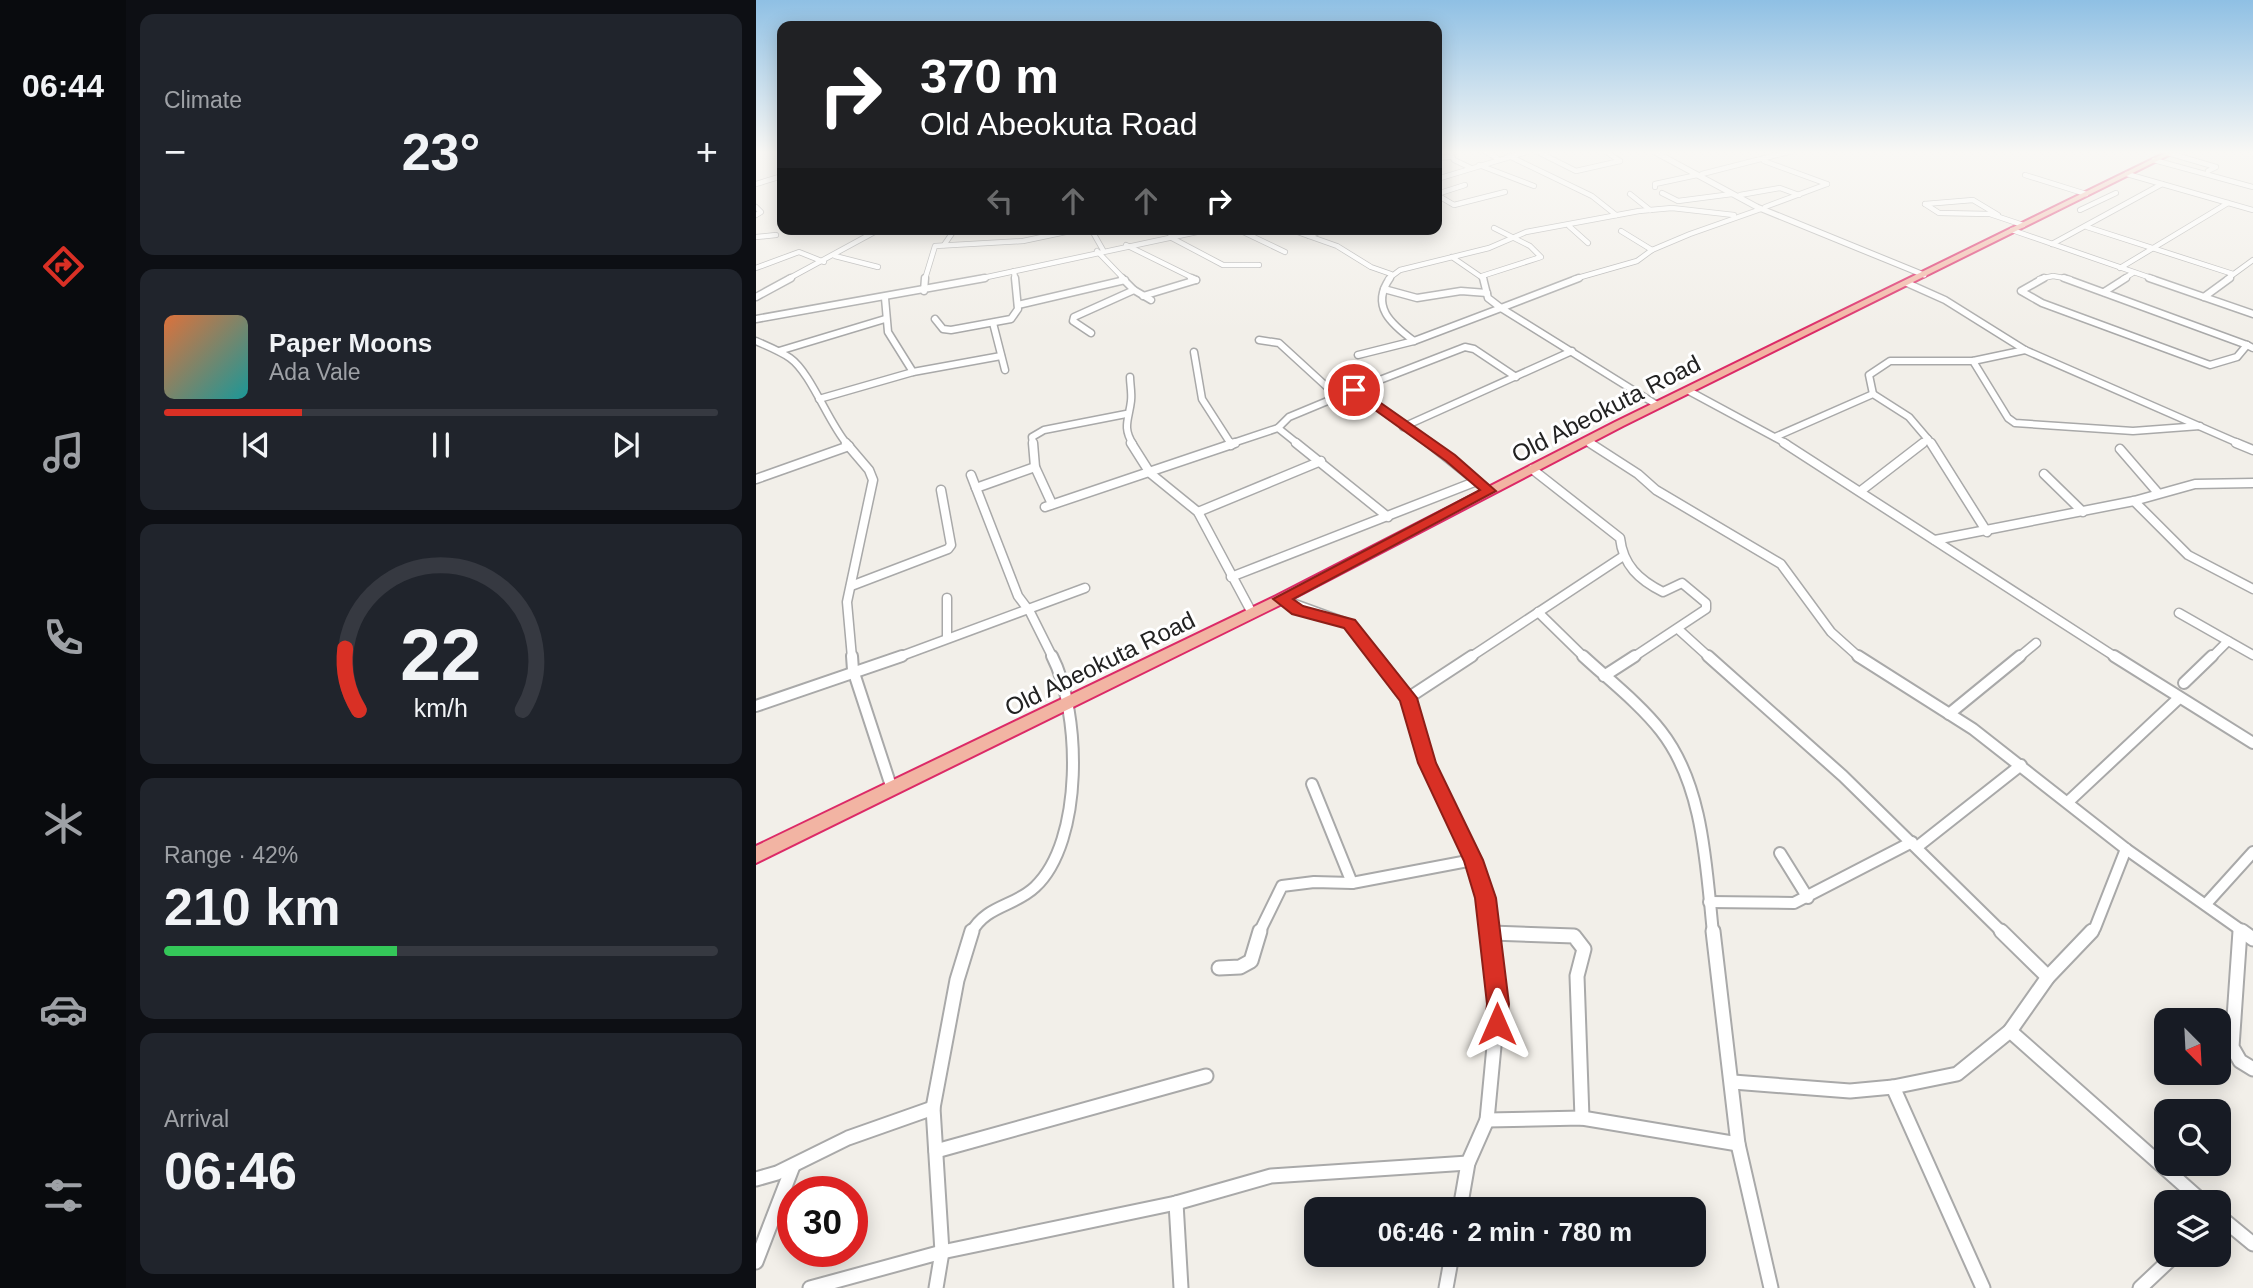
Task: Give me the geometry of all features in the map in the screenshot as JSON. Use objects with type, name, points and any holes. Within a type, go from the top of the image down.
[{"type":"highway","name":"Old Abeokuta Road","points":[[756,855],[1281,599],[1657,405],[2018,228],[2061,211]]},
{"type":"street","points":[[1611,211],[1616,215]]},
{"type":"street","points":[[1306,235],[1346,250],[1371,267],[1391,274],[1422,262],[1489,248],[1512,236],[1550,226],[1569,226],[1642,211]]},
{"type":"street","points":[[1698,211],[1739,216]]},
{"type":"street","points":[[1358,355],[1414,341],[1593,272],[1637,261],[1652,250],[1754,211]]},
{"type":"street","points":[[1771,211],[1926,274]]},
{"type":"street","points":[[1935,211],[1983,213],[1999,217],[2052,244],[2253,314]]},
{"type":"street","points":[[1994,211],[1999,217]]},
{"type":"street","points":[[2052,244],[2115,211]]},
{"type":"street","points":[[2120,268],[2214,211]]},
{"type":"street","points":[[1569,226],[1588,243]]},
{"type":"street","points":[[2087,227],[2233,274]]},
{"type":"street","points":[[1482,276],[1541,257],[1530,246],[1494,228]]},
{"type":"street","points":[[1621,231],[1652,250]]},
{"type":"street","points":[[756,237],[776,235]]},
{"type":"street","points":[[756,297],[870,235]]},
{"type":"street","points":[[944,245],[951,235]]},
{"type":"street","points":[[924,291],[926,268],[932,250],[944,245],[1023,241],[1052,235]]},
{"type":"street","points":[[1093,235],[1100,251],[1125,280],[1134,290],[1151,300]]},
{"type":"street","points":[[756,319],[924,291],[1180,235]]},
{"type":"street","points":[[1250,235],[1285,252]]},
{"type":"street","points":[[1170,237],[1221,265],[1237,270],[1259,265]]},
{"type":"street","points":[[1126,245],[1196,278],[1143,296]]},
{"type":"street","points":[[756,268],[799,252],[824,262]]},
{"type":"street","points":[[835,256],[878,267]]},
{"type":"street","points":[[1452,257],[1482,276],[1487,283],[1490,301],[1657,405]]},
{"type":"street","points":[[2204,297],[2253,260]]},
{"type":"street","points":[[935,319],[943,330],[1011,319],[1016,315],[1018,305],[1014,271]]},
{"type":"street","points":[[2104,292],[2133,273]]},
{"type":"street","points":[[1391,274],[1384,289],[1382,311],[1387,320],[1414,341]]},
{"type":"street","points":[[2054,275],[2104,292],[2250,346],[2237,357],[2210,365],[2042,303],[2021,291],[2035,280],[2054,275]]},
{"type":"street","points":[[1018,305],[1125,280]]},
{"type":"street","points":[[1907,283],[1945,300],[2025,350],[2253,450]]},
{"type":"street","points":[[1384,289],[1417,298],[1461,291],[1487,293]]},
{"type":"street","points":[[1091,333],[1073,321],[1074,317],[1134,290]]},
{"type":"street","points":[[885,298],[888,332],[914,373]]},
{"type":"street","points":[[779,351],[885,319]]},
{"type":"street","points":[[993,323],[1005,370]]},
{"type":"street","points":[[1259,340],[1279,344],[1338,397]]},
{"type":"street","points":[[756,341],[760,347],[779,351],[792,359],[819,399],[833,428],[869,470],[873,480],[861,523],[848,603],[853,670],[892,789]]},
{"type":"street","points":[[1126,414],[1035,433],[1032,437],[1035,467],[1049,506],[1278,428],[1289,417],[1465,347],[1474,349],[1516,377]]},
{"type":"street","points":[[1873,394],[1869,375],[1883,364],[1973,361],[2025,350]]},
{"type":"street","points":[[1403,427],[1572,351]]},
{"type":"street","points":[[1194,352],[1202,399],[1231,444]]},
{"type":"street","points":[[819,399],[914,373],[1001,356]]},
{"type":"street","points":[[1973,361],[2008,418],[2015,423],[2133,431],[2202,426]]},
{"type":"street","points":[[1130,377],[1131,402],[1126,414],[1125,432],[1150,473],[1198,512],[1252,613]]},
{"type":"street","points":[[1354,390],[1403,427],[1451,458],[1489,491]]},
{"type":"street","points":[[1689,391],[1775,437],[1861,490],[2179,698],[2253,743]]},
{"type":"street","points":[[1775,437],[1829,411],[1873,394],[1889,401],[1928,439],[1987,532]]},
{"type":"street","points":[[1278,428],[1388,517]]},
{"type":"street","points":[[1861,490],[1928,439]]},
{"type":"street","points":[[1587,440],[1638,474],[1656,490],[1781,565],[1842,642],[1863,660],[1949,714],[2021,765],[2126,849],[2253,939]]},
{"type":"street","points":[[756,479],[849,446]]},
{"type":"street","points":[[2120,449],[2158,493]]},
{"type":"street","points":[[1198,512],[1321,461]]},
{"type":"street","points":[[976,488],[1035,467]]},
{"type":"street","points":[[1532,469],[1620,538],[1622,557],[1655,590],[1664,592],[1682,583],[1706,603],[1706,609],[1604,676]]},
{"type":"street","points":[[2044,474],[2082,512]]},
{"type":"street","points":[[936,1288],[943,1252],[933,1108],[957,980],[968,939],[979,918],[1033,889],[1051,869],[1066,825],[1073,772],[1068,703],[1057,665],[1030,612],[1018,596],[997,548],[971,475]]},
{"type":"street","points":[[1231,577],[1297,548],[1388,517],[1476,481]]},
{"type":"street","points":[[1935,540],[1987,532],[2134,501],[2195,484],[2253,483]]},
{"type":"street","points":[[851,586],[948,549],[951,545],[941,490]]},
{"type":"street","points":[[2134,501],[2188,555],[2253,589]]},
{"type":"street","points":[[1408,698],[1622,557]]},
{"type":"street","points":[[756,706],[853,670],[1030,612],[1085,588]]},
{"type":"street","points":[[947,598],[947,638]]},
{"type":"street","points":[[1281,599],[1298,610],[1349,624],[1408,698],[1427,763],[1473,860],[1485,898],[1492,933],[1498,1004],[1487,1120],[1468,1163],[1462,1197]]},
{"type":"street","points":[[1538,612],[1661,731],[1674,751],[1701,826],[1733,1082],[1738,1144],[1771,1288]]},
{"type":"street","points":[[2179,613],[2253,655]]},
{"type":"street","points":[[1678,629],[1843,776],[2048,977]]},
{"type":"street","points":[[2183,682],[2228,641]]},
{"type":"street","points":[[1949,714],[2036,643]]},
{"type":"street","points":[[2069,801],[2179,698]]},
{"type":"street","points":[[1709,902],[1794,903],[1808,898],[1914,844],[2021,765]]},
{"type":"street","points":[[1312,784],[1352,883]]},
{"type":"street","points":[[1733,1082],[1817,1090],[1893,1087],[1957,1074],[2010,1031],[2048,977],[2095,928],[2126,849]]},
{"type":"street","points":[[2206,904],[2253,852]]},
{"type":"street","points":[[1780,853],[1808,898]]},
{"type":"street","points":[[1219,968],[1240,967],[1251,961],[1261,927],[1279,887],[1314,882],[1352,883],[1473,860]]},
{"type":"street","points":[[2239,930],[2232,1047],[2240,1061],[2253,1069]]},
{"type":"street","points":[[1492,933],[1574,936],[1584,949],[1577,976],[1583,1118]]},
{"type":"street","points":[[2010,1031],[2189,1190]]},
{"type":"street","points":[[936,1152],[1206,1076]]},
{"type":"street","points":[[1893,1087],[1983,1288]]},
{"type":"street","points":[[756,1179],[793,1166],[848,1138],[933,1108]]},
{"type":"street","points":[[1487,1120],[1583,1118],[1738,1144]]},
{"type":"street","points":[[810,1288],[943,1252],[1176,1202],[1271,1176],[1468,1163]]},
{"type":"street","points":[[756,1262],[793,1166]]},
{"type":"street","points":[[1176,1202],[1181,1288]]},
{"type":"street","points":[[2231,1226],[2253,1244]]},
{"type":"street","points":[[1446,1288],[1450,1267]]},
{"type":"street","points":[[2140,1288],[2162,1267]]},
{"type":"route","points":[[1354,390],[1403,427],[1451,458],[1489,491],[1281,599],[1298,610],[1349,624],[1408,698],[1427,763],[1473,860],[1485,898],[1492,933],[1497,1024]]}]
